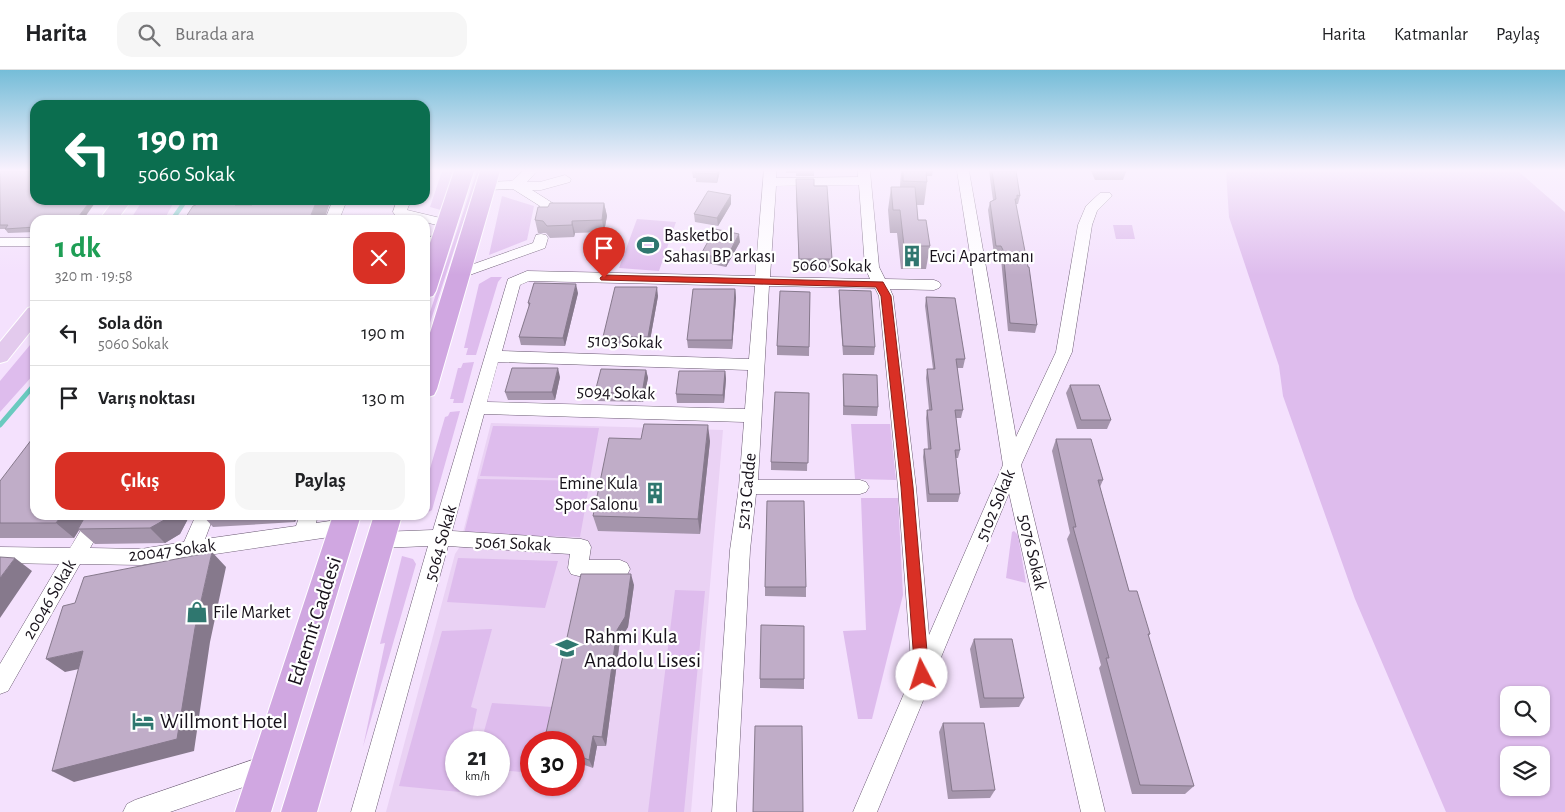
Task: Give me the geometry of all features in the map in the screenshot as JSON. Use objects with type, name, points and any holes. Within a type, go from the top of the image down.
[{"type":"highway","points":[[430,271],[439,235],[450,206]]},
{"type":"highway","points":[[430,372],[480,206]]},
{"type":"highway","name":"Edremit Caddesi","points":[[253,812],[345,521]]},
{"type":"highway","name":"Edremit Caddesi","points":[[299,812],[384,528]]},
{"type":"main road","points":[[0,356],[30,319]]},
{"type":"street","points":[[402,206],[400,212],[405,215]]},
{"type":"street","points":[[545,215],[547,206]]},
{"type":"street","name":"5213 Cadde","points":[[724,812],[738,621],[740,550],[748,487],[767,206]]},
{"type":"street","points":[[867,206],[872,267],[885,293],[887,305],[907,487],[922,675]]},
{"type":"street","name":"5076 Sokak","points":[[969,206],[1012,465],[1093,812]]},
{"type":"street","name":"5102 Sokak","points":[[864,812],[1012,465],[1064,352],[1085,225],[1091,209],[1095,206]]},
{"type":"street","points":[[459,274],[540,245],[541,238]]},
{"type":"street","points":[[0,242],[30,242]]},
{"type":"street","name":"5060 Sokak","points":[[521,278],[527,276],[934,285]]},
{"type":"street","name":"5064 Sokak","points":[[363,812],[514,282],[521,278]]},
{"type":"street","name":"5103 Sokak","points":[[493,356],[756,365]]},
{"type":"street","name":"5094 Sokak","points":[[478,408],[752,416]]},
{"type":"street","points":[[748,487],[860,487]]},
{"type":"street","name":"20046 Sokak","points":[[0,684],[97,520]]},
{"type":"street","points":[[190,549],[204,520]]},
{"type":"street","name":"20047 Sokak","points":[[0,555],[141,557],[190,549],[306,524],[345,521]]},
{"type":"street","name":"5061 Sokak","points":[[384,528],[442,538],[581,547],[578,568],[620,569]]},
{"type":"street","points":[[135,812],[267,767]]},
{"type":"shaded area","points":[[139,206],[172,206],[167,215],[133,215]]},
{"type":"shaded area","points":[[430,206],[442,206],[441,210]]},
{"type":"shaded area","points":[[465,206],[469,206],[430,323],[430,312]]},
{"type":"shaded area","points":[[500,206],[534,206],[527,240],[489,255]]},
{"type":"shaded area","points":[[1228,206],[1558,206],[1565,212],[1565,812],[1446,812],[1355,599],[1283,396],[1279,366],[1229,217]]},
{"type":"shaded area","name":"Basketbol Sahası BP arkası","points":[[637,219],[676,222],[659,271],[619,268]]},
{"type":"shaded area","points":[[1113,225],[1132,225],[1135,239],[1116,239]]},
{"type":"shaded area","points":[[491,277],[502,277],[498,282],[476,355],[466,355],[468,348],[464,348],[479,284]]},
{"type":"shaded area","points":[[30,345],[30,379],[0,412],[0,381]]},
{"type":"shaded area","points":[[474,362],[463,403],[453,403],[454,399],[450,399],[458,368],[461,368],[463,363]]},
{"type":"shaded area","points":[[460,411],[432,510],[430,511],[430,469],[445,417],[450,412]]},
{"type":"shaded area","name":"Rahmi Kula Anadolu Lisesi","points":[[491,423],[723,430],[691,812],[386,812],[455,554],[459,548]]},
{"type":"shaded area","points":[[851,424],[890,424],[896,480],[855,479]]},
{"type":"shaded area","points":[[493,426],[599,428],[590,479],[480,476]]},
{"type":"shaded area","points":[[478,479],[590,481],[580,537],[464,534]]},
{"type":"shaded area","points":[[861,498],[898,498],[903,595],[872,719],[858,719],[843,631],[866,630]]},
{"type":"shaded area","points":[[1014,531],[1018,535],[1026,583],[1006,578],[1012,532]]},
{"type":"shaded area","points":[[402,556],[413,559],[416,564],[363,747],[385,643],[380,644]]},
{"type":"shaded area","points":[[458,558],[558,561],[545,608],[447,602]]},
{"type":"shaded area","points":[[675,590],[705,591],[684,812],[648,812]]},
{"type":"shaded area","points":[[492,629],[471,707],[477,709],[472,731],[445,731],[445,791],[399,786],[442,631]]},
{"type":"shaded area","points":[[492,703],[567,708],[562,731],[520,731],[520,772],[510,771],[510,731],[484,731]]},
{"type":"building","points":[[0,206],[87,206],[80,215],[30,215],[30,227],[5,229],[8,225],[0,225]]},
{"type":"building","points":[[193,206],[315,206],[311,215],[187,215]]},
{"type":"building","points":[[604,206],[602,220],[572,221],[572,225],[547,226],[543,221],[535,220],[538,207]]},
{"type":"building","points":[[699,206],[725,206],[717,218],[694,214]]},
{"type":"building","points":[[797,206],[828,206],[832,259],[799,259]]},
{"type":"building","points":[[893,206],[917,206],[918,220],[926,220],[930,246],[904,246],[900,210],[893,210]]},
{"type":"building","points":[[990,206],[1016,206],[1029,267],[1037,325],[1010,323],[1003,250],[1001,246],[996,246]]},
{"type":"building","points":[[715,229],[739,234],[726,259],[701,254]]},
{"type":"building","points":[[534,283],[576,284],[563,338],[519,337]]},
{"type":"building","points":[[615,287],[657,287],[648,337],[603,337]]},
{"type":"building","points":[[693,289],[735,289],[732,340],[687,340]]},
{"type":"building","points":[[839,290],[871,291],[875,347],[843,346]]},
{"type":"building","points":[[780,291],[810,292],[809,347],[777,346]]},
{"type":"building","points":[[926,297],[955,298],[965,359],[956,359],[963,410],[955,410],[960,450],[955,450],[960,494],[929,494],[924,449],[931,449],[927,410],[932,410],[927,369],[935,369]]},
{"type":"building","points":[[512,368],[558,368],[552,392],[505,392]]},
{"type":"building","points":[[601,369],[646,370],[642,394],[595,392]]},
{"type":"building","points":[[679,371],[725,371],[723,395],[676,394]]},
{"type":"building","points":[[843,374],[877,375],[878,407],[844,406]]},
{"type":"building","points":[[1070,385],[1099,385],[1111,420],[1081,420]]},
{"type":"building","points":[[775,392],[809,393],[808,463],[771,462]]},
{"type":"building","name":"Emine Kula Spor Salonu","points":[[644,424],[708,425],[698,519],[593,516],[609,438],[641,439]]},
{"type":"building","points":[[1056,439],[1091,439],[1103,480],[1098,480],[1129,591],[1137,591],[1150,634],[1148,634],[1194,786],[1140,785],[1106,658],[1109,658],[1073,527],[1076,527]]},
{"type":"building","points":[[30,442],[30,520],[58,520],[56,523],[0,523],[0,481]]},
{"type":"building","points":[[767,501],[804,501],[806,587],[765,587]]},
{"type":"building","points":[[83,520],[164,520],[150,528],[78,529]]},
{"type":"building","points":[[212,552],[195,628],[177,739],[52,771],[83,651],[46,659],[63,606],[75,603],[84,577]]},
{"type":"building","points":[[0,557],[15,558],[0,578]]},
{"type":"building","name":"Rahmi Kula Anadolu Lisesi","points":[[581,574],[631,574],[625,617],[617,630],[602,737],[593,736],[589,760],[585,758],[585,731],[546,731]]},
{"type":"building","points":[[761,625],[804,626],[804,679],[760,679]]},
{"type":"building","points":[[974,639],[1012,639],[1024,698],[984,698]]},
{"type":"building","points":[[943,723],[984,723],[995,790],[952,791]]},
{"type":"building","points":[[755,726],[802,726],[803,812],[753,812]]},
{"type":"waterway","points":[[176,215],[182,206]]},
{"type":"waterway","points":[[0,425],[30,390]]},
{"type":"place","name":"Basketbol Sahası BP arkası","points":[[648,245]]},
{"type":"place","name":"Evci Apartmanı","points":[[912,256]]},
{"type":"place","name":"Emine Kula Spor Salonu","points":[[655,493]]},
{"type":"place","name":"File Market","points":[[197,612]]},
{"type":"place","name":"Rahmi Kula Anadolu Lisesi","points":[[567,648]]},
{"type":"place","name":"Willmont Hotel","points":[[143,721]]},
{"type":"route","points":[[604,278],[880,284],[886,296],[907,487],[922,675]]}]
